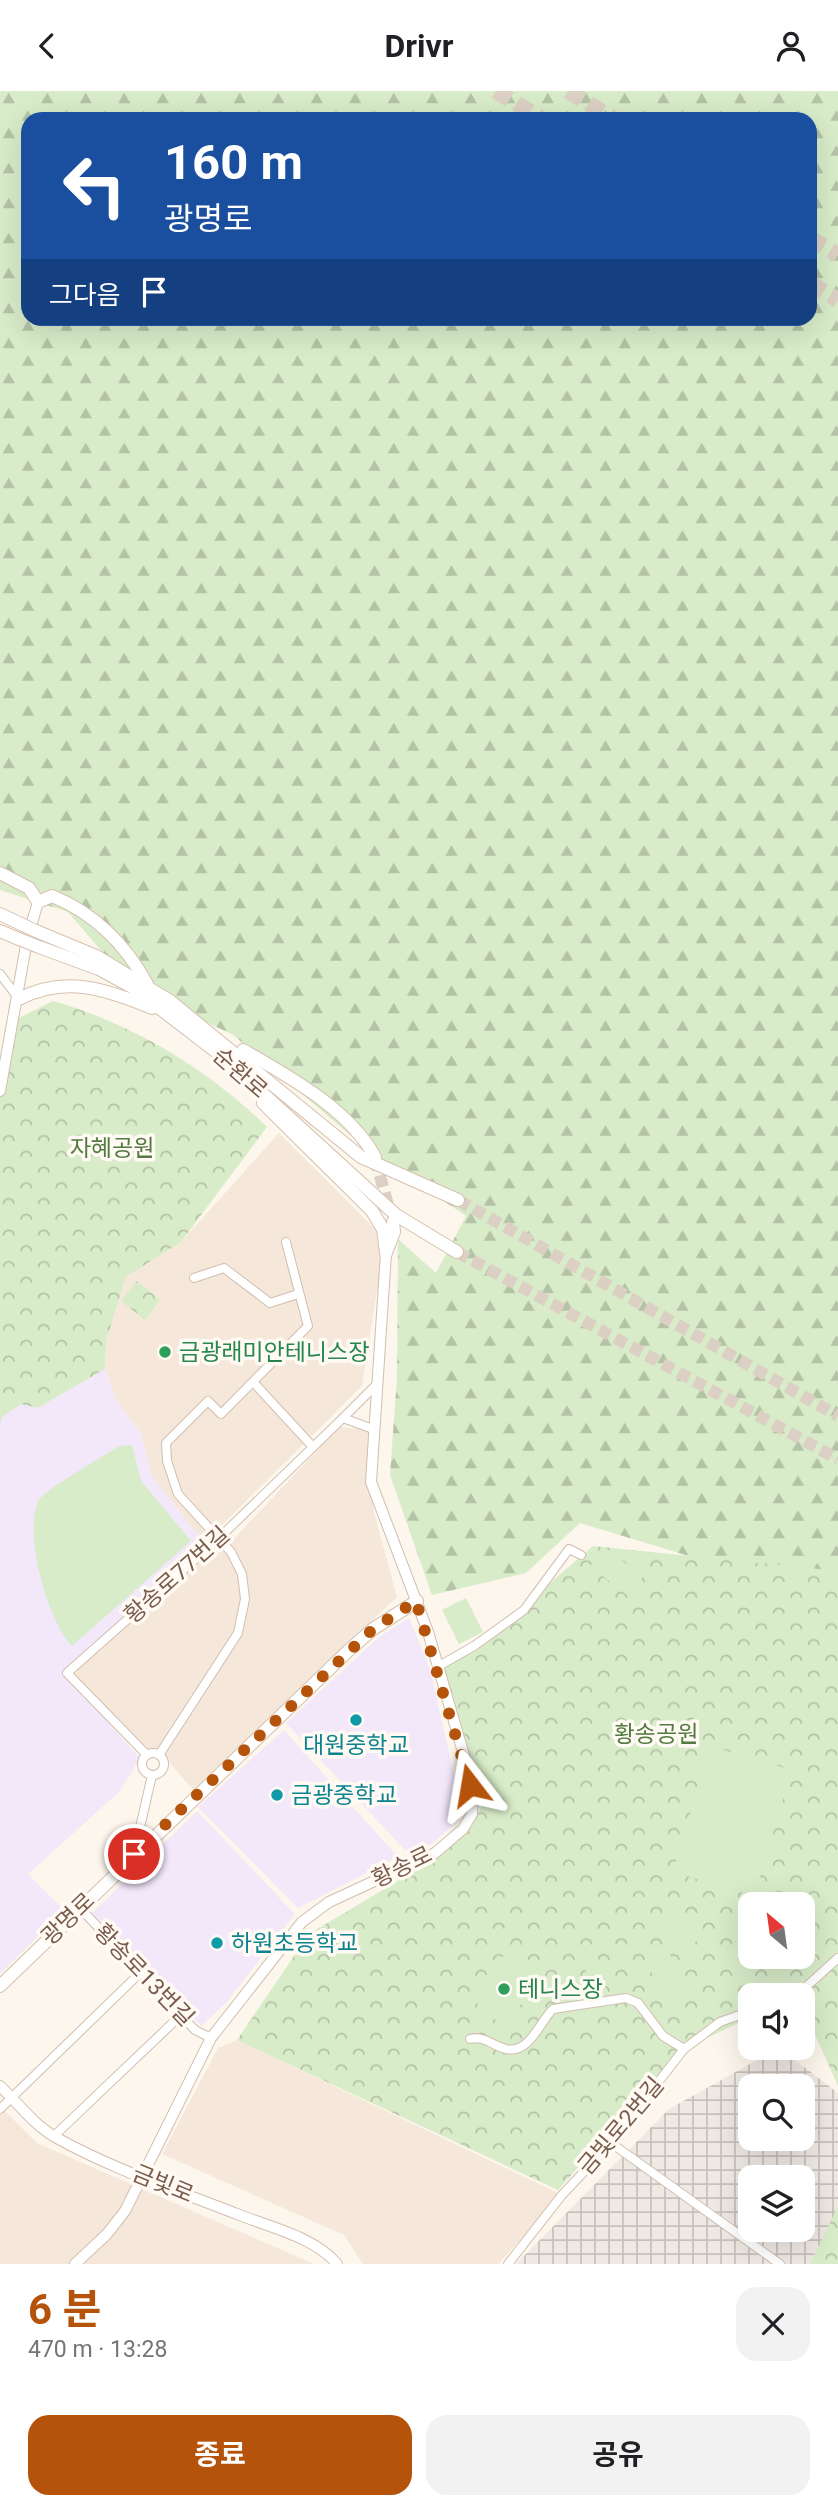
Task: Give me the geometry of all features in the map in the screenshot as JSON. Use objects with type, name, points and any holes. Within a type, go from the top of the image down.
[{"type":"main road","points":[[0,873],[29,888],[38,902],[52,896],[95,920],[135,961],[148,987]]},
{"type":"main road","name":"순환로","points":[[0,914],[96,956],[148,987],[213,1034],[334,1138],[361,1157],[458,1200]]},
{"type":"main road","name":"순환로","points":[[0,931],[115,976],[223,1057],[396,1215],[457,1252]]},
{"type":"main road","points":[[19,999],[44,988],[75,986],[121,995],[164,1013]]},
{"type":"main road","points":[[213,1034],[291,1080],[337,1113],[369,1145],[375,1157]]},
{"type":"main road","points":[[223,1057],[262,1103],[372,1211],[383,1229],[386,1253]]},
{"type":"main road","points":[[386,1253],[394,1232],[393,1222]]},
{"type":"main road","name":"광명로","points":[[0,1986],[134,1854],[373,1629],[416,1601]]},
{"type":"street","points":[[1,1085],[38,902]]},
{"type":"street","points":[[0,974],[19,999]]},
{"type":"street","points":[[159,1755],[238,1633],[245,1599],[242,1574],[231,1552],[177,1494],[167,1461],[166,1443],[208,1401],[220,1414],[254,1383],[308,1326],[286,1242]]},
{"type":"street","name":"황송로","points":[[75,2264],[125,2211],[211,2038],[302,1922],[329,1902],[435,1853],[467,1821],[473,1800],[468,1769],[416,1601],[391,1543],[371,1482],[386,1253]]},
{"type":"street","points":[[194,1278],[224,1268],[270,1303],[298,1294]]},
{"type":"street","points":[[254,1383],[313,1447]]},
{"type":"street","name":"황송로77번길","points":[[147,1755],[66,1673],[218,1539],[376,1385]]},
{"type":"street","points":[[342,1418],[373,1429]]},
{"type":"street","points":[[437,1667],[474,1646],[524,1610],[569,1549],[582,1555]]},
{"type":"street","points":[[152,1775],[143,1768],[142,1761],[147,1755],[159,1755]]},
{"type":"street","points":[[152,1775],[159,1773],[163,1767],[159,1755]]},
{"type":"street","points":[[134,1854],[152,1775]]},
{"type":"street","name":"황송로13번길","points":[[80,1908],[180,2016],[195,2030],[211,2038]]},
{"type":"street","points":[[810,1983],[838,1958]]},
{"type":"street","points":[[0,2109],[140,1973]]},
{"type":"street","points":[[470,2039],[484,2039],[504,2050],[517,2049],[527,2043],[553,2009],[626,1998],[638,2003],[663,2036],[684,2049]]},
{"type":"street","points":[[54,2136],[180,2016]]},
{"type":"street","name":"금빛로2번길","points":[[508,2264],[562,2195],[611,2143],[684,2049],[720,2022],[738,2016]]},
{"type":"street","name":"금빛로","points":[[0,2086],[28,2116],[54,2136],[141,2176],[292,2236],[330,2255],[337,2264]]},
{"type":"street","points":[[611,2143],[780,2264]]},
{"type":"shaded area","points":[[279,1133],[377,1231],[383,1252],[362,1386],[204,1543],[152,1476],[141,1434],[116,1400],[105,1369],[106,1341],[126,1277],[181,1242]]},
{"type":"shaded area","points":[[105,1369],[116,1400],[141,1434],[152,1476],[204,1543],[62,1672],[140,1758],[120,1791],[28,1874],[64,1910],[0,1974],[1,1417],[21,1404],[38,1408]]},
{"type":"shaded area","points":[[339,1427],[369,1430],[368,1453],[374,1512],[397,1597],[193,1790],[163,1755],[234,1646],[245,1621],[245,1569],[229,1544]]},
{"type":"shaded area","points":[[220,1545],[228,1554],[239,1576],[242,1600],[236,1633],[161,1745],[157,1750],[150,1750],[72,1673]]},
{"type":"shaded area","name":"대원중학교","points":[[409,1618],[430,1669],[459,1796],[459,1819],[432,1844],[406,1851],[286,1723],[379,1637]]},
{"type":"shaded area","name":"금광중학교","points":[[284,1730],[398,1857],[298,1908],[198,1807]]},
{"type":"shaded area","name":"하원초등학교","points":[[197,1811],[295,1914],[226,2003],[201,2026],[92,1913]]},
{"type":"shaded area","points":[[237,2040],[562,2195],[498,2264],[363,2264],[344,2235],[162,2154],[218,2048]]},
{"type":"shaded area","points":[[757,2060],[795,2060],[813,2074],[738,2074],[738,2151],[815,2151],[815,2075],[838,2093],[838,2264],[516,2264],[669,2109]]},
{"type":"shaded area","points":[[0,2106],[37,2143],[314,2264],[0,2264]]},
{"type":"green space","points":[[0,91],[838,91],[838,1594],[814,1594],[580,1523],[526,1573],[432,1595],[390,1475],[397,1377],[398,1239],[436,1273],[466,1216],[364,1147],[232,1034],[136,991],[68,912],[0,890]]},
{"type":"green space","name":"자혜공원","points":[[53,1001],[112,1022],[168,1051],[220,1086],[267,1127],[181,1242],[126,1277],[106,1341],[105,1369],[38,1408],[21,1404],[2,1417],[0,1424],[0,1091],[15,1020]]},
{"type":"green space","points":[[137,1281],[160,1300],[145,1320],[121,1301]]},
{"type":"green space","points":[[132,1445],[141,1481],[191,1541],[72,1646],[54,1618],[40,1576],[34,1533],[39,1500],[119,1446]]},
{"type":"green space","name":"황송공원","points":[[593,1546],[838,1571],[838,2087],[815,2034],[815,1983],[738,1983],[738,2023],[684,2049],[558,2190],[237,2040],[309,1934],[443,1854],[471,1827],[486,1797],[437,1667],[515,1613]]},
{"type":"green space","points":[[605,1547],[643,1577],[628,1596],[590,1566]]},
{"type":"green space","points":[[466,1598],[483,1632],[459,1644],[442,1610]]},
{"type":"green space","points":[[710,1746],[792,1770],[755,1892],[740,1892],[673,1872]]},
{"type":"green space","points":[[689,1911],[705,1936],[676,1955],[660,1930]]},
{"type":"green space","points":[[590,1949],[608,1971],[594,1981],[577,1959]]},
{"type":"green space","name":"테니스장","points":[[506,1953],[540,1983],[502,2026],[468,1995]]},
{"type":"green space","points":[[669,1953],[691,1988],[670,2001],[648,1967]]},
{"type":"green space","points":[[838,2206],[838,2264],[810,2264]]},
{"type":"tunnel","points":[[496,91],[530,112]]},
{"type":"tunnel","points":[[568,91],[602,112]]},
{"type":"tunnel","points":[[817,242],[838,255]]},
{"type":"tunnel","points":[[817,287],[838,300]]},
{"type":"tunnel","points":[[375,1158],[390,1212]]},
{"type":"tunnel","points":[[458,1200],[838,1416]]},
{"type":"tunnel","points":[[457,1252],[838,1459]]},
{"type":"place","name":"금광래미안테니스장","points":[[165,1352]]},
{"type":"place","name":"대원중학교","points":[[356,1720]]},
{"type":"place","name":"금광중학교","points":[[277,1795]]},
{"type":"place","name":"하원초등학교","points":[[217,1943]]},
{"type":"place","name":"테니스장","points":[[504,1989]]},
{"type":"route","points":[[134,1854],[192,1803],[373,1629],[416,1601],[428,1632],[433,1658],[468,1769],[470,1785]]}]
